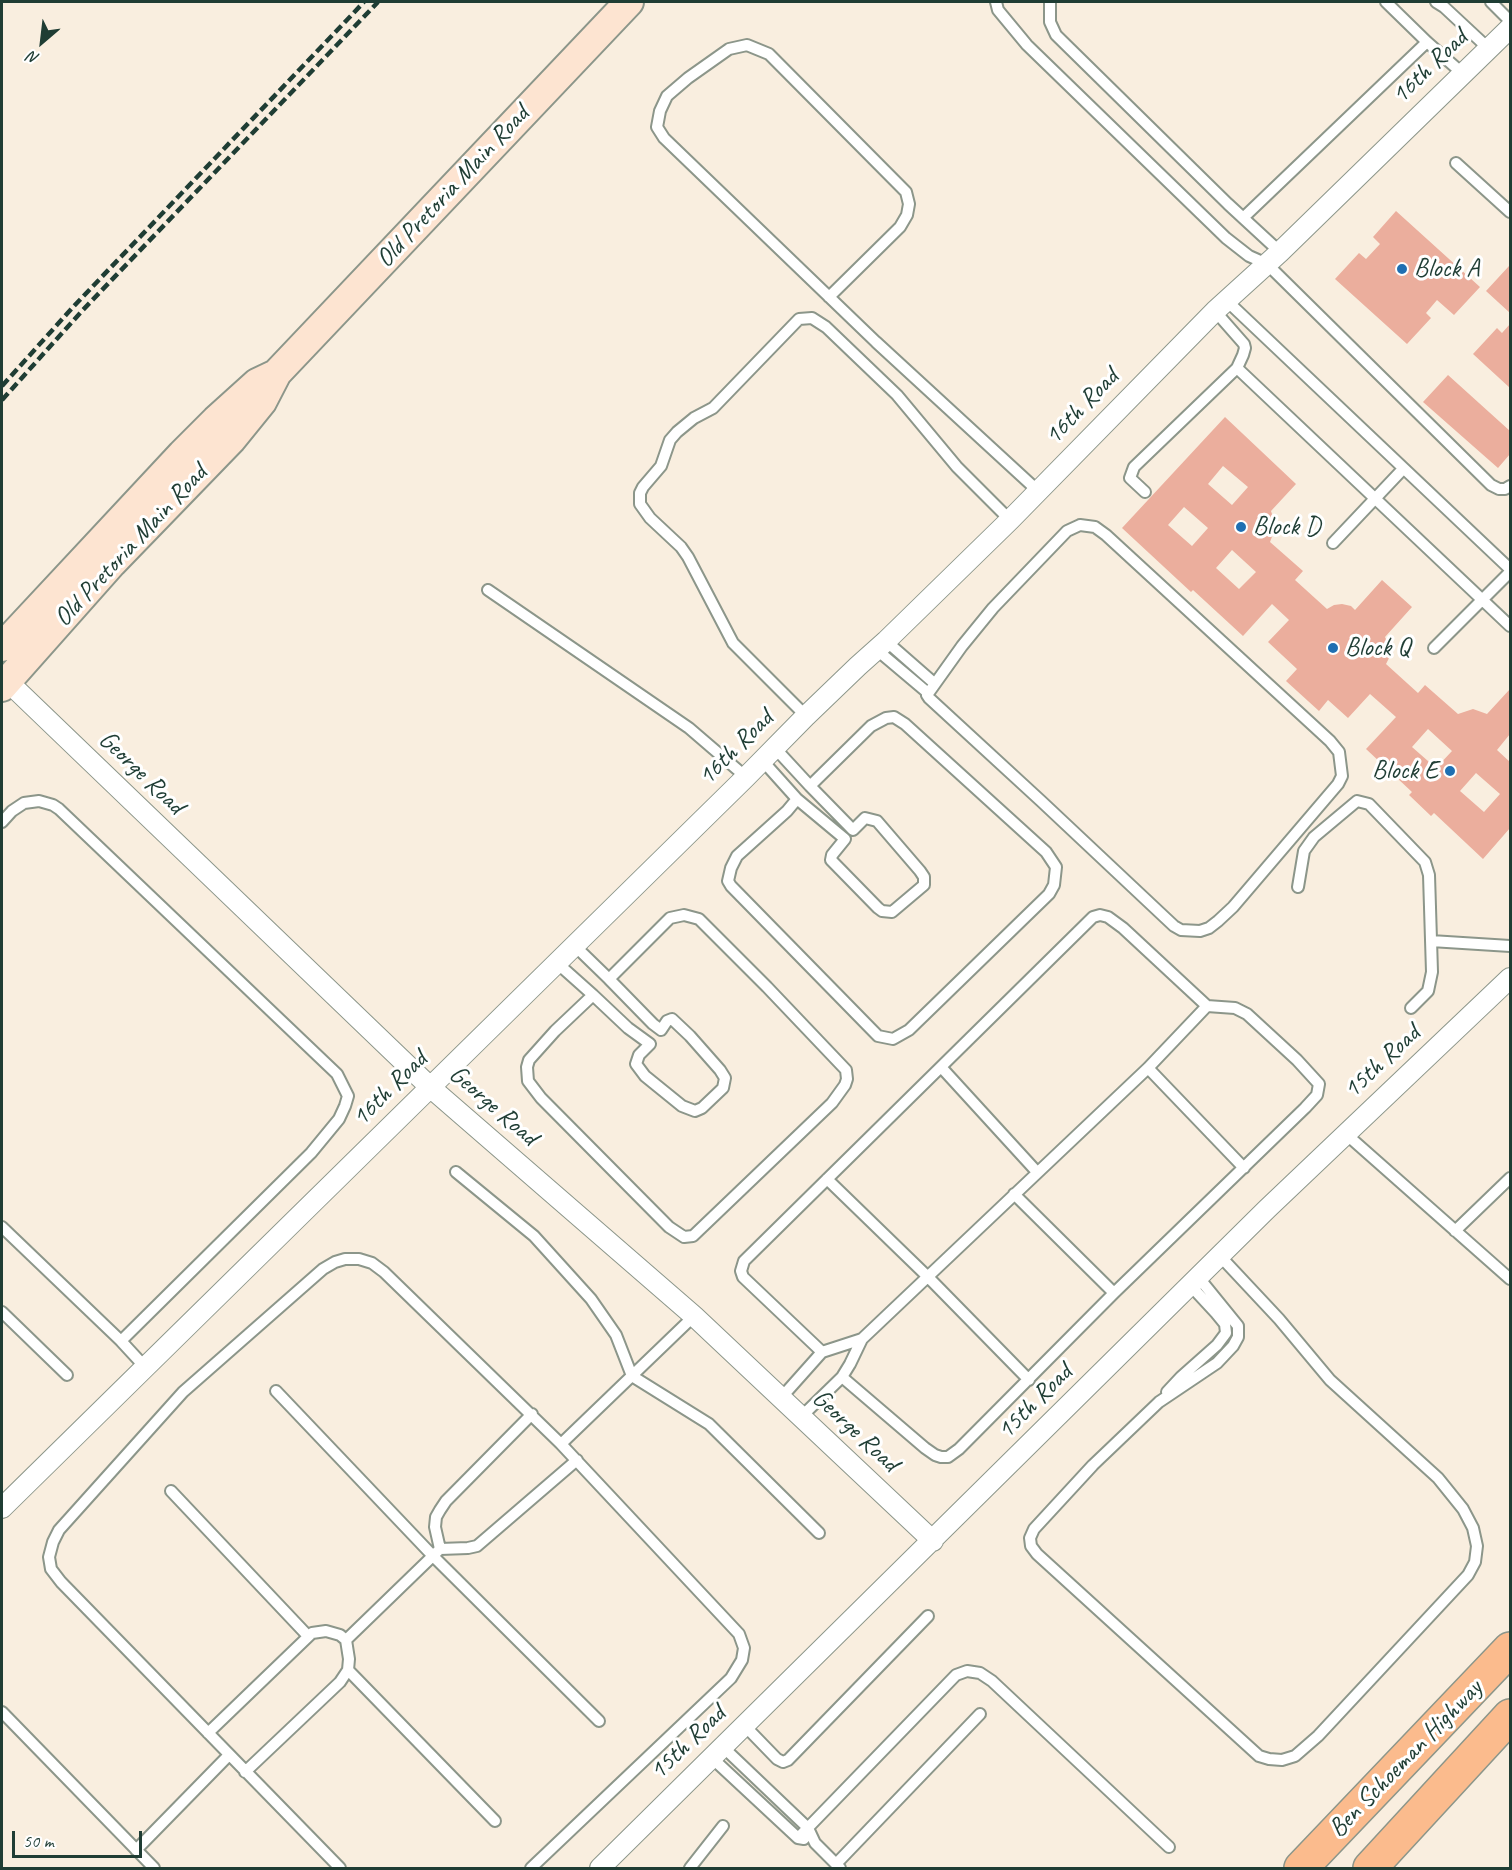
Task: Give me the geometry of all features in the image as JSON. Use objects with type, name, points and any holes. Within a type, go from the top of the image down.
[{"type":"highway","name":"Ben Schoeman Highway","points":[[1301,1869],[1510,1649]]},
{"type":"highway","name":"Ben Schoeman Highway","points":[[1370,1869],[1510,1716]]},
{"type":"main road","name":"Old Pretoria Main Road","points":[[4,681],[112,563],[232,439],[262,402],[278,373],[629,2]]},
{"type":"main road","name":"Old Pretoria Main Road","points":[[2,647],[216,420],[257,383],[278,373]]},
{"type":"street","name":"16th Road","points":[[2,1508],[806,716],[1010,520],[1220,305],[1274,258],[1510,28]]},
{"type":"street","name":"George Road","points":[[4,681],[430,1088],[694,1316],[933,1541]]},
{"type":"street","name":"15th Road","points":[[600,1869],[1220,1256],[1509,981]]},
{"type":"lane","points":[[996,2],[998,10],[1027,45],[1218,230],[1249,256],[1274,258]]},
{"type":"lane","points":[[1050,2],[1050,22],[1056,35],[1243,218],[1274,258],[1491,485],[1499,489],[1510,486]]},
{"type":"lane","points":[[1386,2],[1462,73]]},
{"type":"lane","points":[[1436,2],[1488,48]]},
{"type":"lane","points":[[1491,2],[1510,21]]},
{"type":"lane","points":[[1243,218],[1427,42]]},
{"type":"lane","points":[[829,297],[900,227],[907,215],[909,204],[906,192],[769,54],[747,45],[729,50],[688,78],[667,96],[660,111],[657,127],[664,138],[829,297],[876,342],[1038,491]]},
{"type":"lane","points":[[1456,163],[1510,212]]},
{"type":"lane","points":[[1145,492],[1130,478],[1134,467],[1237,368],[1245,347],[1220,305]]},
{"type":"lane","points":[[1220,305],[1403,469],[1510,570],[1434,648]]},
{"type":"lane","points":[[806,716],[733,643],[688,557],[681,547],[650,518],[640,504],[640,493],[643,487],[661,466],[670,440],[676,432],[694,418],[713,408],[799,319],[812,318],[826,327],[897,395],[957,467],[1010,520]]},
{"type":"lane","points":[[1237,368],[1510,626]]},
{"type":"lane","points":[[1333,543],[1403,469]]},
{"type":"lane","points":[[1080,525],[1087,525],[1095,527],[1106,535],[1330,741],[1339,752],[1342,776],[1338,784],[1233,907],[1209,928],[1200,932],[1181,930],[929,699],[931,688],[993,608],[1068,531],[1080,525]]},
{"type":"lane","points":[[488,590],[689,728],[746,777]]},
{"type":"lane","points":[[881,646],[931,688]]},
{"type":"lane","points":[[797,799],[787,811],[737,856],[728,881],[739,897],[878,1036],[886,1039],[900,1037],[909,1030],[1049,894],[1054,885],[1056,867],[1046,852],[894,717],[879,720],[871,726],[810,786]]},
{"type":"lane","points":[[768,754],[810,786],[854,830]]},
{"type":"lane","points":[[768,754],[797,799],[845,839]]},
{"type":"lane","points":[[1298,887],[1304,851],[1314,837],[1357,801],[1369,804],[1425,862],[1430,875],[1431,984],[1428,991],[1411,1008]]},
{"type":"lane","points":[[2,822],[24,803],[46,802],[59,809],[337,1074],[348,1096],[339,1119],[317,1146],[121,1341]]},
{"type":"lane","points":[[864,818],[877,820],[924,877],[924,885],[891,912],[882,911],[831,860],[854,830],[864,818]]},
{"type":"lane","points":[[593,995],[555,1031],[529,1060],[528,1081],[541,1098],[669,1227],[684,1237],[693,1236],[832,1103],[845,1085],[846,1070],[720,938],[704,922],[695,918],[684,915],[670,918],[609,980]]},
{"type":"lane","points":[[822,1352],[751,1287],[741,1271],[744,1262],[1093,917],[1100,915],[1108,917],[1123,928],[1207,1006],[1235,1008],[1246,1014],[1297,1060],[1318,1084],[1317,1095],[1114,1293],[959,1449],[948,1457],[941,1458],[925,1448],[842,1377]]},
{"type":"lane","points":[[1431,941],[1510,946]]},
{"type":"lane","points":[[574,945],[645,1018],[661,1030]]},
{"type":"lane","points":[[556,962],[628,1028],[650,1044]]},
{"type":"lane","points":[[801,1417],[842,1377],[862,1339],[1148,1068],[1207,1006]]},
{"type":"lane","points":[[669,1020],[675,1022],[698,1044],[725,1078],[723,1088],[695,1112],[689,1110],[645,1076],[636,1064],[639,1055],[661,1030],[669,1020]]},
{"type":"lane","points":[[941,1067],[1036,1172]]},
{"type":"lane","points":[[1148,1068],[1244,1168]]},
{"type":"lane","points":[[1346,1134],[1510,1280]]},
{"type":"lane","points":[[456,1172],[534,1236],[591,1299],[616,1335],[632,1376],[709,1424],[819,1533]]},
{"type":"lane","points":[[1455,1231],[1510,1178]]},
{"type":"lane","points":[[827,1179],[1029,1380]]},
{"type":"lane","points":[[1014,1194],[1114,1293]]},
{"type":"lane","points":[[2,1227],[145,1367]]},
{"type":"lane","points":[[1195,1282],[1238,1326],[1238,1336],[1233,1346],[1217,1363],[1160,1402],[1093,1466],[1034,1529],[1030,1538],[1031,1546],[1037,1554],[1259,1756],[1282,1760],[1295,1756],[1318,1736],[1468,1575],[1475,1562],[1477,1546],[1473,1528],[1463,1509],[1438,1478],[1330,1380],[1279,1319],[1220,1256]]},
{"type":"lane","points":[[340,1869],[61,1582],[51,1569],[50,1557],[53,1542],[59,1530],[183,1392],[323,1269],[345,1259],[359,1259],[372,1263],[384,1272],[532,1414],[739,1634],[744,1648],[742,1660],[731,1678],[531,1869]]},
{"type":"lane","points":[[2,1312],[67,1375]]},
{"type":"lane","points":[[561,1444],[694,1316]]},
{"type":"lane","points":[[781,1398],[822,1352],[862,1339]]},
{"type":"lane","points":[[276,1391],[599,1721]]},
{"type":"lane","points":[[437,1553],[435,1527],[440,1509],[532,1414]]},
{"type":"lane","points":[[346,1640],[437,1553],[477,1546],[577,1460]]},
{"type":"lane","points":[[171,1491],[308,1636]]},
{"type":"lane","points":[[745,1726],[777,1759],[783,1762],[788,1761],[928,1616]]},
{"type":"lane","points":[[208,1733],[308,1636],[318,1631],[326,1631],[340,1635],[346,1640],[348,1670],[340,1682],[245,1772]]},
{"type":"lane","points":[[348,1670],[495,1821]]},
{"type":"lane","points":[[798,1838],[956,1675],[967,1671],[980,1673],[992,1681],[1169,1847]]},
{"type":"lane","points":[[2,1712],[154,1869]]},
{"type":"lane","points":[[717,1753],[808,1828],[815,1843],[838,1866],[980,1714]]},
{"type":"lane","points":[[717,1753],[798,1838],[815,1843]]},
{"type":"lane","points":[[136,1850],[229,1755]]},
{"type":"lane","points":[[690,1869],[723,1826]]},
{"type":"building","name":"Block A","points":[[1396,211],[1480,287],[1454,315],[1437,300],[1426,313],[1431,318],[1407,344],[1335,279],[1359,253],[1366,259],[1380,244],[1373,237]]},
{"type":"building","points":[[1510,267],[1510,313],[1486,291]]},
{"type":"building","points":[[1510,324],[1510,388],[1473,354],[1497,328],[1502,333]]},
{"type":"building","points":[[1448,375],[1510,431],[1510,454],[1498,468],[1423,402]]},
{"type":"building","points":[[1225,417],[1296,484],[1271,511],[1276,526],[1270,542],[1303,571],[1295,580],[1327,609],[1342,604],[1351,606],[1355,610],[1382,580],[1412,607],[1385,637],[1392,652],[1386,664],[1418,693],[1425,685],[1458,714],[1473,709],[1487,714],[1510,689],[1510,734],[1497,750],[1510,762],[1510,828],[1483,859],[1434,813],[1431,816],[1409,795],[1412,792],[1366,749],[1396,717],[1370,694],[1348,718],[1328,700],[1319,711],[1286,681],[1297,669],[1268,642],[1289,620],[1272,604],[1243,636],[1193,590],[1191,592],[1122,528]],"holes":[[[1223,466],[1248,487],[1232,505],[1208,484]],[[1184,507],[1208,528],[1192,546],[1168,525]],[[1232,550],[1256,572],[1239,589],[1216,568]],[[1428,729],[1452,751],[1436,768],[1412,747]],[[1476,773],[1500,794],[1484,812],[1460,791]]]},
{"type":"railway","points":[[2,386],[74,306],[364,2]]},
{"type":"railway","points":[[2,400],[81,312],[378,2]]},
{"type":"place","name":"Block A","points":[[1402,269]]},
{"type":"place","name":"Block D","points":[[1241,527]]},
{"type":"place","name":"Block Q","points":[[1333,648]]},
{"type":"place","name":"Block E","points":[[1450,771]]}]
